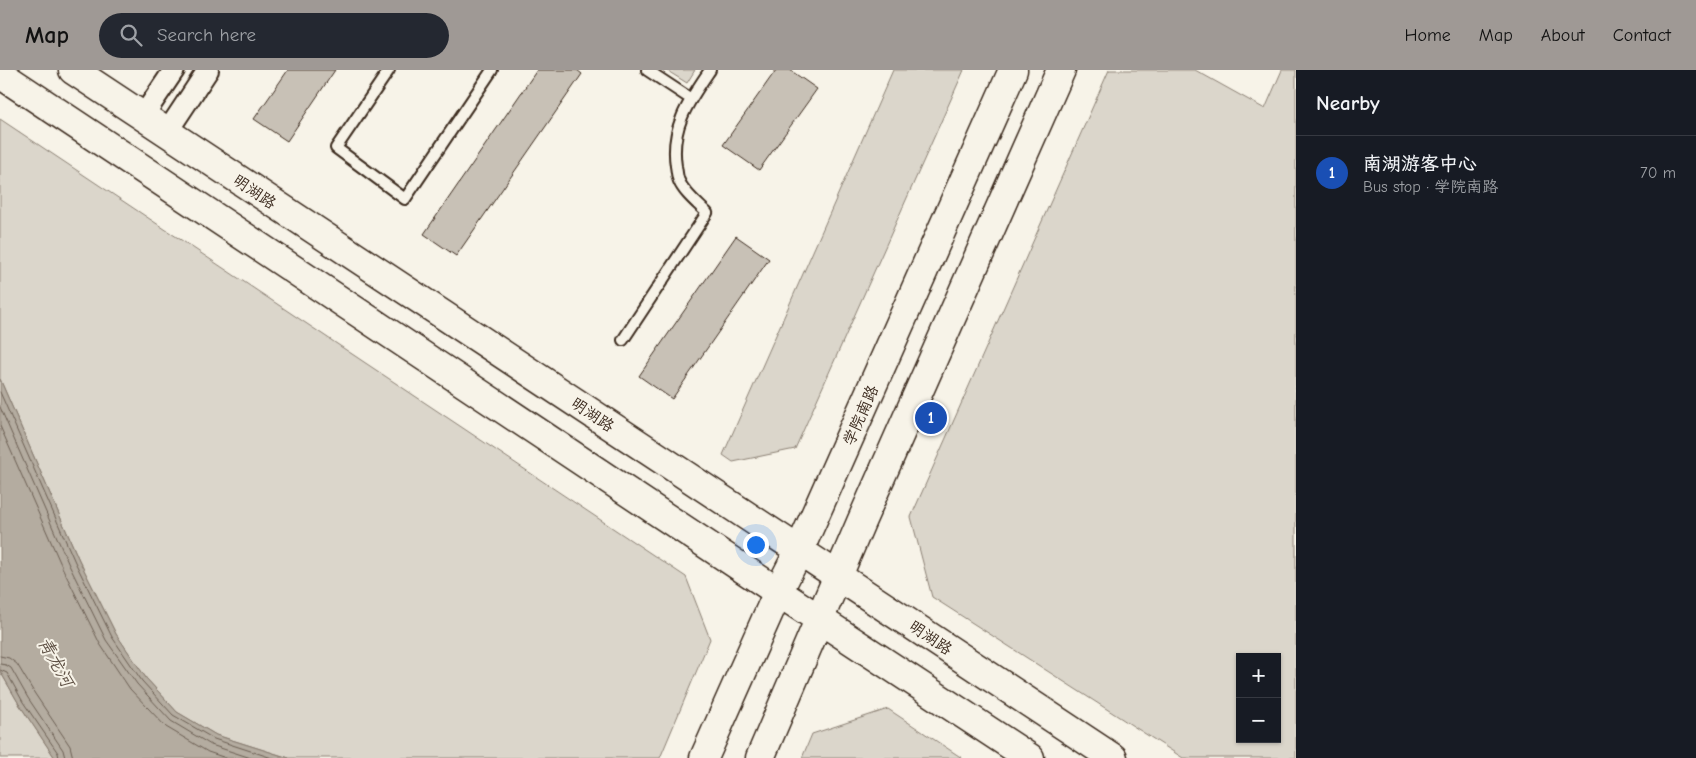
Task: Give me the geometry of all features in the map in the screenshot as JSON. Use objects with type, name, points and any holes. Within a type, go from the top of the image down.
[{"type":"main road","name":"明湖路","points":[[74,70],[1112,758]]},
{"type":"main road","name":"学院南路","points":[[704,758],[778,592],[799,551],[1013,70]]},
{"type":"main road","points":[[760,758],[1061,70]]},
{"type":"main road","points":[[0,74],[1030,758]]},
{"type":"street","points":[[144,116],[174,70]]},
{"type":"street","points":[[167,132],[208,70]]},
{"type":"lane","points":[[389,70],[336,148],[405,199],[492,70]]},
{"type":"lane","points":[[648,70],[690,99]]},
{"type":"lane","points":[[623,340],[707,213],[692,199],[679,182],[674,155],[676,131],[690,99],[710,70]]},
{"type":"shaded area","points":[[666,70],[695,70],[687,83]]},
{"type":"shaded area","points":[[893,70],[964,70],[795,449],[733,462],[723,455]]},
{"type":"shaded area","points":[[1109,70],[1195,70],[1265,109],[1282,70],[1296,70],[1296,758],[1183,758],[932,597],[911,517]]},
{"type":"shaded area","points":[[0,119],[686,577],[710,639],[660,758],[289,758],[216,735],[177,712],[146,678],[116,634],[79,560],[0,379]]},
{"type":"shaded area","points":[[0,671],[19,704],[55,758],[0,758]]},
{"type":"shaded area","points":[[888,709],[962,758],[802,758],[812,734]]},
{"type":"water","name":"青龙河","points":[[0,379],[79,560],[116,634],[146,678],[177,712],[216,735],[289,758],[55,758],[19,704],[0,671]]},
{"type":"building","points":[[288,70],[335,70],[287,141],[254,119]]},
{"type":"building","points":[[537,70],[577,70],[582,74],[456,256],[424,234]]},
{"type":"building","points":[[776,70],[790,70],[817,89],[759,170],[723,145]]},
{"type":"building","points":[[736,236],[769,259],[672,399],[639,376]]},
{"type":"place","name":"南湖游客中心","points":[[931,418]]}]
